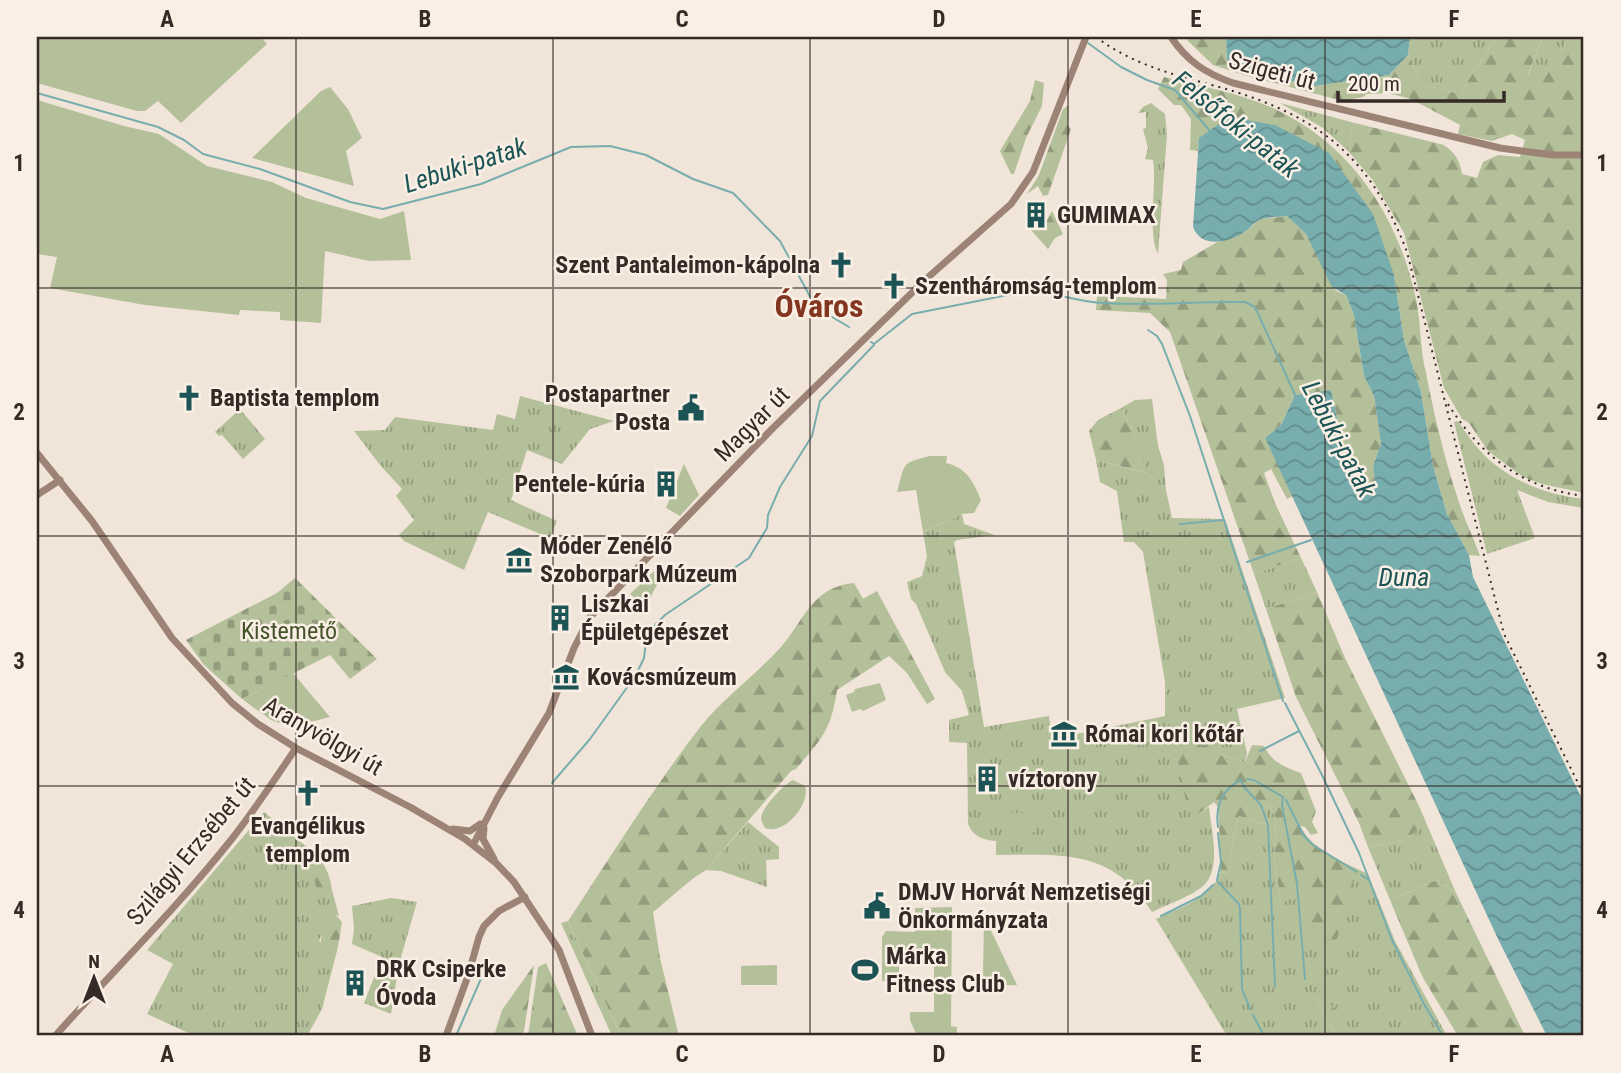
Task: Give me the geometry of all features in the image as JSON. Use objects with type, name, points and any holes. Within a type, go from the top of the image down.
[{"type":"street","name":"Magyar út","points":[[473,845],[549,713],[574,648],[590,617],[773,428],[925,280],[1014,200],[1033,172],[1086,37]]},
{"type":"street","name":"Szigeti út","points":[[1171,37],[1180,50],[1199,67],[1233,83],[1500,148],[1553,155],[1584,155]]},
{"type":"street","name":"Aranyvölgyi út","points":[[37,453],[99,531],[165,629],[195,665],[244,713],[296,748],[443,825],[496,863],[525,897],[559,950],[592,1036]]},
{"type":"street","points":[[37,495],[60,480]]},
{"type":"street","name":"Szilágyi Erzsébet út","points":[[55,1036],[165,917],[231,840],[296,748]]},
{"type":"street","points":[[443,825],[470,831],[488,815]]},
{"type":"street","points":[[488,815],[483,839],[496,863]]},
{"type":"street","points":[[512,903],[518,888]]},
{"type":"street","points":[[446,1036],[479,937],[488,921],[525,897]]},
{"type":"green space","points":[[37,37],[261,37],[267,44],[181,123],[158,101],[145,111],[137,111],[37,83]]},
{"type":"green space","points":[[1188,37],[1226,37],[1227,60],[1241,70],[1315,86],[1389,75],[1408,55],[1421,84],[1459,94],[1497,37],[1543,37],[1528,74],[1541,80],[1570,37],[1584,37],[1584,493],[1523,477],[1488,451],[1469,423],[1462,419],[1444,388],[1404,233],[1372,179],[1348,151],[1352,125],[1355,123],[1444,145],[1456,157],[1462,174],[1477,178],[1483,162],[1498,155],[1520,157],[1525,140],[1512,134],[1492,141],[1458,134],[1460,125],[1411,99],[1388,93],[1367,94],[1343,101],[1244,75],[1213,65],[1187,40]]},
{"type":"green space","points":[[1410,37],[1497,37],[1459,94],[1421,84],[1408,55]]},
{"type":"green space","points":[[1543,37],[1570,37],[1541,81],[1528,75]]},
{"type":"green space","points":[[1164,77],[1239,96],[1281,112],[1307,127],[1331,146],[1370,190],[1398,242],[1408,270],[1416,299],[1424,364],[1440,435],[1459,504],[1480,556],[1469,555],[1447,514],[1433,466],[1421,392],[1404,340],[1394,275],[1199,138],[1198,151],[1190,150],[1191,119],[1181,105],[1174,105],[1158,89]]},
{"type":"green space","points":[[1035,80],[1044,83],[1042,106],[1026,138],[1014,174],[1011,174],[1000,151],[1030,101]]},
{"type":"green space","points":[[330,87],[348,109],[362,138],[346,151],[354,186],[252,158],[321,91]]},
{"type":"green space","points":[[37,100],[159,134],[207,166],[272,182],[306,198],[380,219],[404,211],[411,260],[369,261],[325,251],[321,323],[280,320],[280,312],[240,310],[239,315],[145,305],[50,288],[57,257],[37,254]]},
{"type":"green space","points":[[1151,103],[1165,114],[1167,134],[1158,254],[1153,234],[1153,160],[1145,159],[1148,148],[1143,129],[1146,128],[1146,112],[1138,113]]},
{"type":"green space","points":[[1280,103],[1355,123],[1352,126],[1348,151],[1323,128]]},
{"type":"green space","points":[[1069,105],[1068,126],[1071,129],[1048,195],[1043,196],[1038,186],[1027,194],[1039,175],[1063,109]]},
{"type":"green space","points":[[1052,211],[1063,234],[1055,238],[1048,249],[1031,230],[1037,225],[1045,224]]},
{"type":"green space","points":[[1287,216],[1306,234],[1336,291],[1346,295],[1354,315],[1364,376],[1374,396],[1381,444],[1373,466],[1375,480],[1367,487],[1359,483],[1345,455],[1331,390],[1295,395],[1281,425],[1265,438],[1293,496],[1287,499],[1271,469],[1264,473],[1301,558],[1254,574],[1170,332],[1150,313],[1096,310],[1097,296],[1166,299],[1167,280],[1163,274],[1181,270],[1183,262],[1219,241],[1244,233],[1260,219]]},
{"type":"green space","points":[[520,396],[614,421],[590,429],[562,464],[527,450],[511,500],[557,521],[550,538],[488,512],[464,570],[404,541],[399,535],[414,520],[396,496],[402,489],[354,431],[385,430],[395,417],[493,430],[497,414],[515,419]]},
{"type":"green space","points":[[1152,399],[1172,518],[1225,519],[1285,698],[1237,709],[1247,753],[1245,762],[1211,755],[1195,817],[1209,807],[1214,846],[1211,875],[1195,892],[1152,912],[1137,891],[1120,876],[1102,866],[1064,856],[996,855],[996,841],[983,839],[973,832],[968,824],[967,743],[949,742],[949,720],[969,715],[962,691],[945,672],[916,604],[911,599],[907,582],[922,576],[927,556],[923,532],[962,514],[964,524],[995,535],[954,542],[984,727],[1049,716],[1052,739],[1165,716],[1165,682],[1143,552],[1134,542],[1124,542],[1117,491],[1100,482],[1096,460],[1146,473],[1133,430],[1121,408],[1135,400]]},
{"type":"green space","points":[[1121,408],[1133,430],[1147,473],[1096,460],[1089,431],[1098,420]]},
{"type":"green space","points":[[240,409],[265,439],[243,459],[222,435],[219,436],[215,432]]},
{"type":"green space","points":[[1458,421],[1481,452],[1507,473],[1531,486],[1584,499],[1584,508],[1548,502],[1517,490],[1535,538],[1487,554],[1454,422]]},
{"type":"green space","points":[[930,456],[947,456],[946,463],[959,468],[968,476],[981,500],[974,513],[962,514],[923,532],[916,490],[897,492],[905,466]]},
{"type":"green space","points":[[684,464],[699,495],[680,516],[666,508]]},
{"type":"green space","points":[[1301,558],[1317,592],[1266,609],[1254,574]]},
{"type":"green space","points":[[654,571],[662,575],[645,608],[630,594]]},
{"type":"green space","name":"Kistemető","points":[[295,578],[377,659],[350,679],[330,655],[242,699],[204,665],[186,640],[277,593]]},
{"type":"green space","points":[[854,583],[863,599],[877,591],[935,699],[927,704],[907,673],[889,656],[837,690],[828,725],[813,749],[706,870],[653,912],[660,958],[679,1036],[621,1036],[568,921],[649,798],[701,726],[781,647],[819,598],[828,591]]},
{"type":"green space","points":[[1317,592],[1345,658],[1419,806],[1419,829],[1403,841],[1368,847],[1359,823],[1296,697],[1266,609]]},
{"type":"green space","points":[[293,673],[330,717],[291,727],[271,720],[242,699]]},
{"type":"green space","points":[[880,683],[886,700],[863,711],[860,709],[852,712],[846,695],[855,689]]},
{"type":"green space","points":[[1203,722],[1211,755],[1245,762],[1252,745],[1264,746],[1280,764],[1301,773],[1316,811],[1312,822],[1318,833],[1311,835],[1305,827],[1300,826],[1315,845],[1349,865],[1345,873],[1353,882],[1337,939],[1307,939],[1303,894],[1281,903],[1274,856],[1276,820],[1270,805],[1262,809],[1267,822],[1262,824],[1239,816],[1229,872],[1220,873],[1218,807],[1214,802],[1195,817],[1187,807],[1172,730]]},
{"type":"green space","points":[[793,780],[805,786],[806,793],[800,809],[788,823],[772,829],[765,828],[761,817],[765,808]]},
{"type":"green space","points":[[1270,805],[1276,820],[1274,856],[1281,903],[1303,893],[1353,883],[1345,873],[1349,865],[1368,874],[1395,941],[1447,1036],[1352,1036],[1347,1025],[1314,996],[1337,1036],[1227,1036],[1156,919],[1193,902],[1209,890],[1220,873],[1229,872],[1239,816],[1266,823],[1262,809]]},
{"type":"green space","points":[[1419,806],[1456,893],[1437,880],[1390,900],[1368,847],[1403,841],[1419,829]]},
{"type":"green space","points":[[264,812],[312,851],[310,867],[328,894],[332,890],[339,916],[327,912],[324,932],[319,940],[322,947],[338,947],[322,1009],[307,1036],[195,1036],[147,1014],[173,964],[147,950]]},
{"type":"green space","points":[[1009,813],[1036,813],[1036,832],[1009,832]]},
{"type":"green space","points":[[748,822],[779,847],[779,859],[766,860],[767,887],[721,871],[706,870]]},
{"type":"green space","points":[[312,851],[328,873],[332,890],[328,894],[317,889],[310,867]]},
{"type":"green space","points":[[1437,880],[1456,893],[1525,1036],[1458,1036],[1422,976],[1390,900]]},
{"type":"green space","points":[[391,898],[417,902],[399,964],[391,1014],[364,1003],[382,957],[352,944],[352,906]]},
{"type":"green space","points":[[952,907],[951,1026],[957,1027],[957,1036],[917,1036],[910,1020],[910,1012],[934,1012],[934,964],[899,964],[899,982],[882,981],[882,937],[886,931],[915,932],[915,908]]},
{"type":"green space","points":[[327,912],[334,913],[342,922],[338,947],[322,947],[320,944]]},
{"type":"green space","points":[[984,916],[1017,985],[993,984],[983,975]]},
{"type":"green space","points":[[568,921],[621,1036],[612,1036],[561,923]]},
{"type":"green space","points":[[546,963],[578,1036],[528,1036],[538,967]]},
{"type":"green space","points":[[534,965],[524,1031],[521,1036],[494,1036],[502,1010]]},
{"type":"green space","points":[[777,965],[777,985],[741,985],[741,966]]},
{"type":"green space","points":[[1320,991],[1347,1025],[1352,1036],[1337,1036],[1314,996]]},
{"type":"water","points":[[1226,37],[1410,37],[1408,55],[1389,75],[1315,86],[1241,70],[1227,60]]},
{"type":"water","name":"Duna","points":[[1229,117],[1275,125],[1329,153],[1373,214],[1394,275],[1404,340],[1421,392],[1433,466],[1447,514],[1469,555],[1473,577],[1584,803],[1584,1036],[1547,1036],[1499,941],[1265,438],[1281,425],[1295,395],[1331,390],[1345,455],[1359,483],[1367,487],[1375,480],[1373,466],[1381,444],[1374,396],[1364,376],[1354,315],[1346,295],[1332,287],[1306,234],[1287,216],[1259,220],[1232,239],[1216,242],[1202,239],[1193,227],[1199,138]]},
{"type":"waterway","name":"Felsőfoki-patak","points":[[1088,43],[1121,67],[1175,90],[1209,130]]},
{"type":"waterway","name":"Lebuki-patak","points":[[37,93],[158,127],[184,140],[203,154],[260,169],[350,202],[383,209],[481,184],[571,147],[610,146],[646,155],[693,179],[733,193],[780,241],[813,302],[849,327]]},
{"type":"waterway","name":"Lebuki-patak","points":[[871,342],[874,344],[912,314],[1023,292],[1103,303],[1245,302],[1255,307],[1296,397]]},
{"type":"waterway","points":[[1148,330],[1157,336],[1162,344],[1190,416],[1283,701]]},
{"type":"waterway","points":[[552,783],[590,739],[636,675],[644,658],[647,633],[665,615],[749,558],[767,528],[768,515],[780,487],[812,436],[820,401],[874,345]]},
{"type":"waterway","points":[[1180,524],[1223,520]]},
{"type":"waterway","points":[[1247,562],[1311,540]]},
{"type":"waterway","points":[[1285,703],[1359,853],[1392,940],[1443,1036]]},
{"type":"waterway","points":[[1260,751],[1299,731]]},
{"type":"waterway","points":[[1247,779],[1254,780],[1283,797]]},
{"type":"waterway","points":[[1218,827],[1221,799],[1241,780],[1261,805],[1268,825],[1275,986]]},
{"type":"waterway","points":[[1283,797],[1282,805],[1297,884],[1305,979]]},
{"type":"waterway","points":[[1286,800],[1304,836],[1313,845],[1357,872]]},
{"type":"waterway","points":[[1217,880],[1221,862],[1218,833]]},
{"type":"waterway","points":[[1361,875],[1369,880]]},
{"type":"waterway","points":[[1218,882],[1239,904],[1242,989],[1250,1009]]},
{"type":"waterway","points":[[1161,916],[1201,896],[1213,885]]},
{"type":"waterway","points":[[456,1036],[486,967]]},
{"type":"waterway","points":[[1253,1015],[1264,1036]]},
{"type":"railway","points":[[1096,37],[1125,55],[1155,68],[1253,98],[1312,126],[1336,144],[1376,190],[1393,218],[1407,252],[1504,634],[1584,795]]},
{"type":"railway","points":[[1448,404],[1474,439],[1505,466],[1541,486],[1584,496]]},
{"type":"place","name":"GUMIMAX","points":[[1036,215]]},
{"type":"place","name":"Szent Pantaleimon-kápolna","points":[[841,265]]},
{"type":"place","name":"Szentháromság-templom","points":[[894,286]]},
{"type":"place","name":"Baptista templom","points":[[189,398]]},
{"type":"place","name":"Postapartner Posta","points":[[691,408]]},
{"type":"place","name":"Pentele-kúria","points":[[666,484]]},
{"type":"place","name":"Móder Zenélő Szoborpark Múzeum","points":[[519,560]]},
{"type":"place","name":"Liszkai Épületgépészet","points":[[560,618]]},
{"type":"place","name":"Kovácsmúzeum","points":[[566,677]]},
{"type":"place","name":"Római kori kőtár","points":[[1064,734]]},
{"type":"place","name":"víztorony","points":[[987,779]]},
{"type":"place","name":"Evangélikus templom","points":[[308,793]]},
{"type":"place","name":"DMJV Horvát Nemzetiségi Önkormányzata","points":[[877,906]]},
{"type":"place","name":"Márka Fitness Club","points":[[865,970]]},
{"type":"place","name":"DRK Csiperke Óvoda","points":[[355,983]]},
{"type":"district","name":"Óváros","points":[[819,306]]}]
